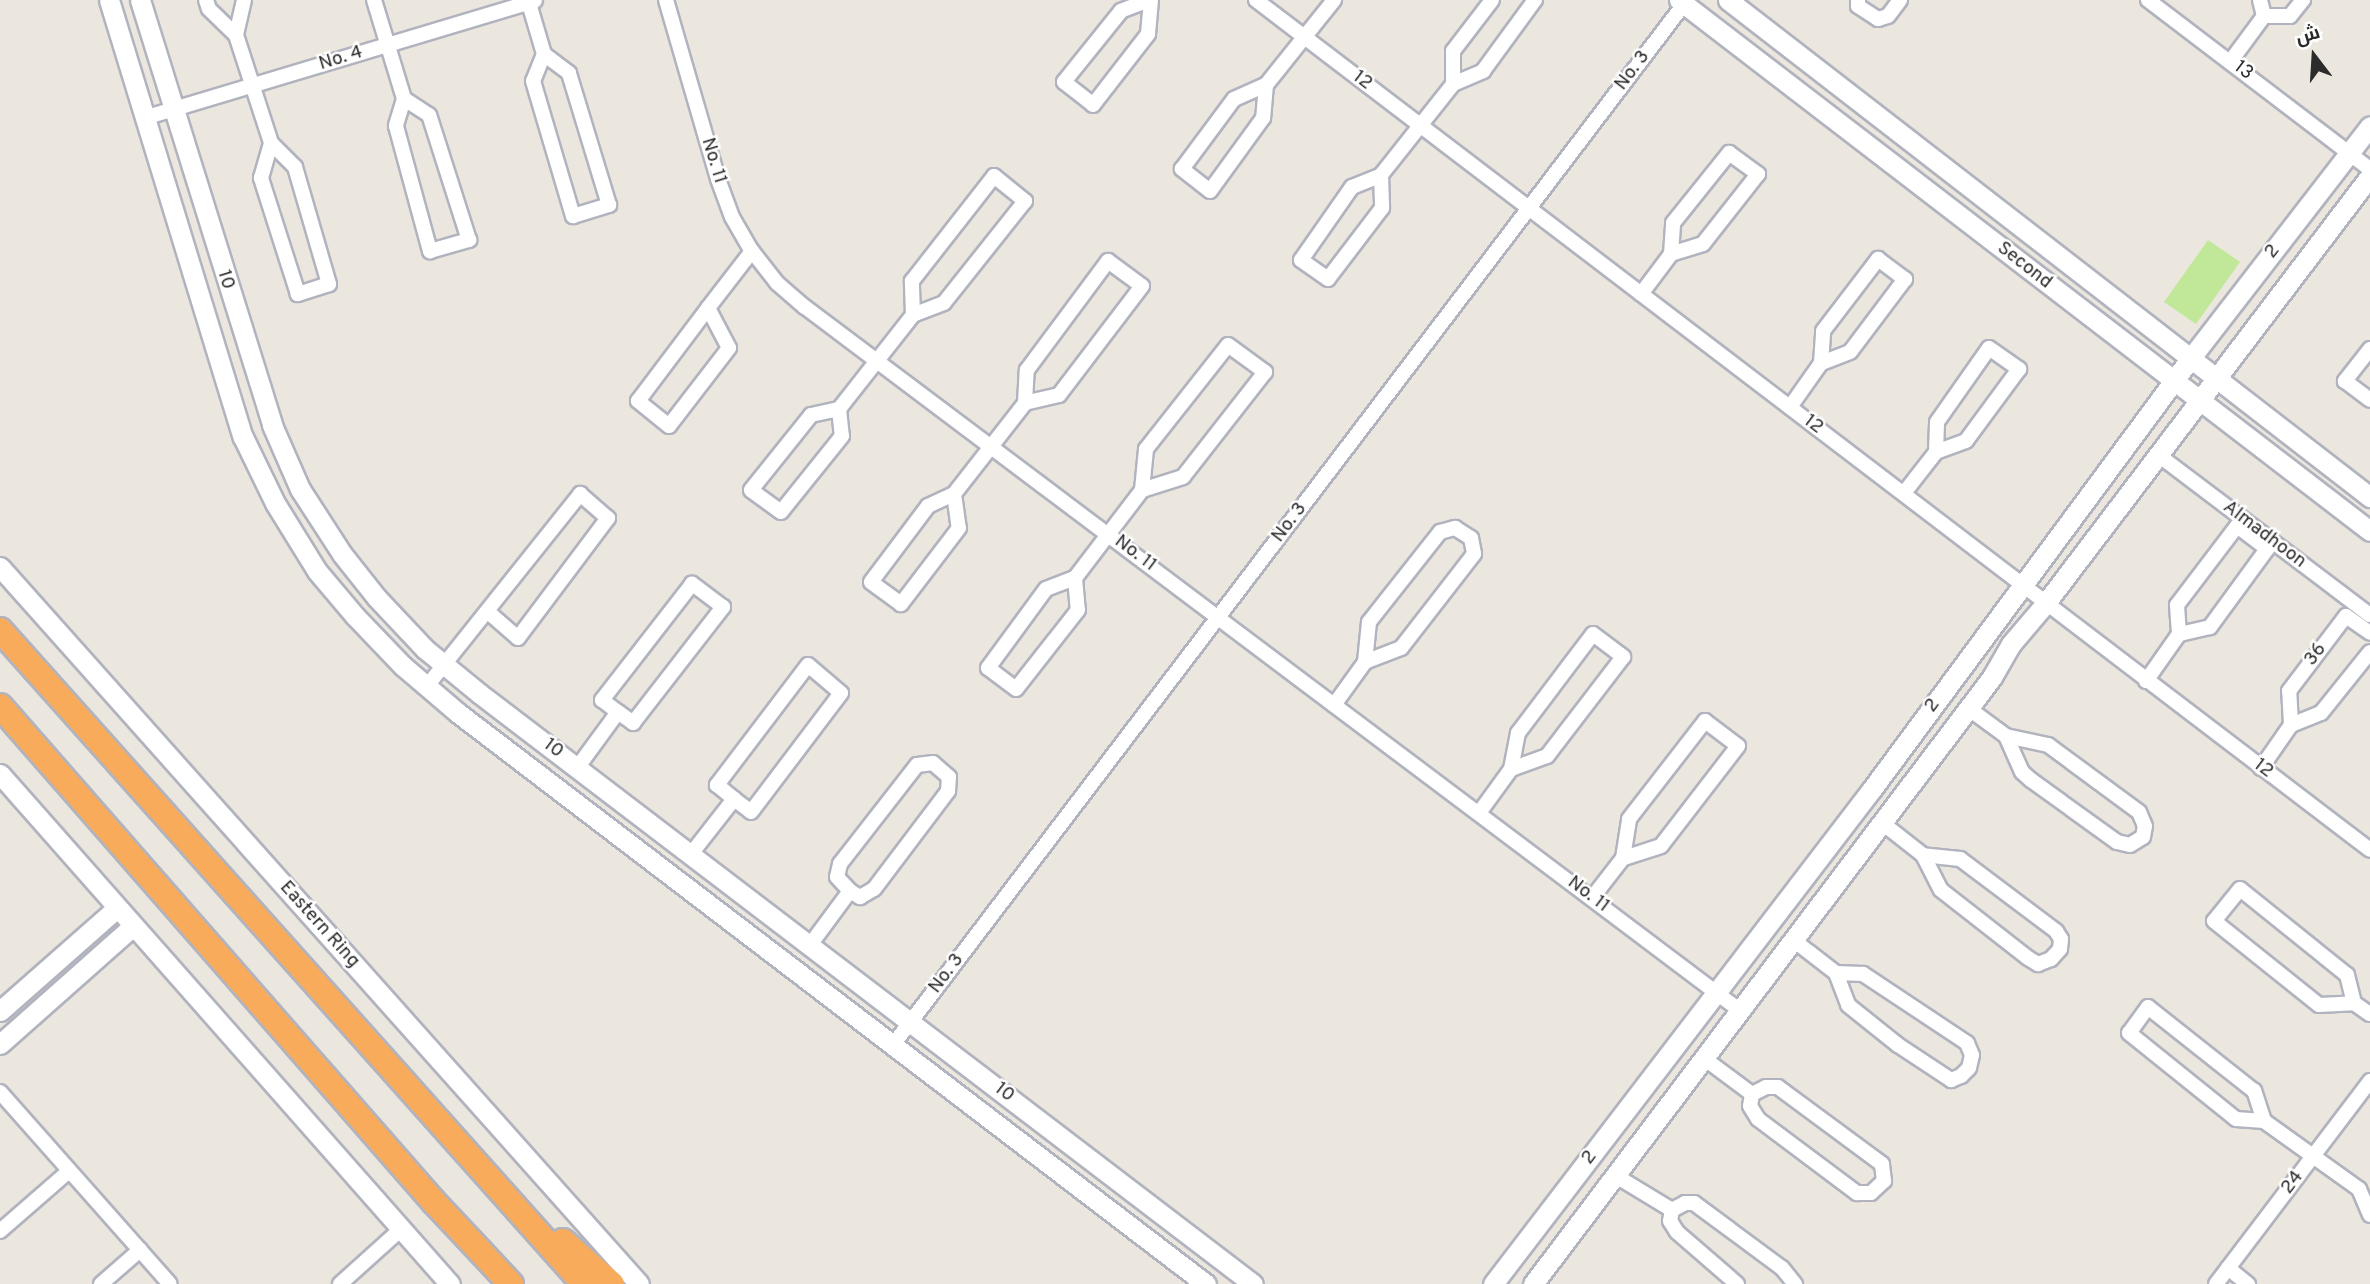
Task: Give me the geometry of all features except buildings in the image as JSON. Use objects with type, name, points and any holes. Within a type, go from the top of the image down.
[{"type":"highway","points":[[0,630],[584,1284]]},
{"type":"highway","points":[[0,706],[433,1200],[511,1284]]},
{"type":"highway","points":[[486,1173],[612,1284]]},
{"type":"highway","points":[[433,1200],[490,1284]]},
{"type":"street","name":"10","points":[[108,0],[243,437],[275,503],[317,571],[355,616],[427,687],[1206,1284]]},
{"type":"street","name":"10","points":[[140,0],[272,425],[300,489],[342,554],[377,598],[445,665],[1253,1284]]},
{"type":"street","points":[[206,0],[209,9],[236,36],[271,143],[295,167],[328,284],[299,295],[261,178],[271,143]]},
{"type":"street","points":[[236,36],[244,0]]},
{"type":"street","points":[[374,0],[404,99],[396,126],[430,251],[469,240],[429,115],[404,99]]},
{"type":"street","name":"No. 11","points":[[666,0],[718,179],[732,217],[752,251],[777,283],[876,361],[1738,1009]]},
{"type":"street","points":[[1150,0],[1148,33],[1093,105],[1064,82],[1121,11],[1150,0]]},
{"type":"street","name":"12","points":[[1256,0],[2370,850]]},
{"type":"street","points":[[1266,85],[1264,118],[1210,191],[1182,169],[1234,99],[1266,85],[1334,0]]},
{"type":"street","points":[[1453,84],[1453,51],[1492,0]]},
{"type":"street","points":[[1381,175],[1382,208],[1328,279],[1301,260],[1352,187],[1381,175],[1453,84],[1483,71],[1535,0]]},
{"type":"street","name":"Second","points":[[1728,0],[2214,379],[2370,497]]},
{"type":"street","points":[[1858,0],[1858,6],[1878,19],[1888,16],[1900,0]]},
{"type":"street","name":"13","points":[[2148,0],[2370,169]]},
{"type":"street","points":[[2260,0],[2264,16]]},
{"type":"street","points":[[2264,16],[2290,16],[2303,0]]},
{"type":"street","name":"No. 4","points":[[145,118],[531,1]]},
{"type":"street","points":[[531,1],[544,54],[533,81],[573,216],[609,205],[569,73],[544,54]]},
{"type":"street","name":"Second","points":[[1683,1],[2370,531]]},
{"type":"street","name":"No. 3","points":[[894,1045],[1529,209],[1683,1]]},
{"type":"street","points":[[2230,62],[2264,16]]},
{"type":"street","name":"2","points":[[1493,1284],[2025,585],[2190,359],[2370,126]]},
{"type":"street","points":[[1641,294],[1671,254],[1673,223],[1729,153],[1758,174],[1703,244],[1671,254]]},
{"type":"street","points":[[839,409],[842,436],[781,512],[751,490],[811,415],[839,409],[914,315],[944,303],[1025,201],[994,176],[912,281],[914,315]]},
{"type":"street","name":"2","points":[[1533,1284],[1705,1059],[1738,1009],[1968,708],[2011,644],[2045,604],[2197,400],[2370,176]]},
{"type":"street","points":[[708,309],[729,348],[669,426],[638,401],[752,251]]},
{"type":"street","points":[[1790,407],[1821,363],[1823,331],[1878,259],[1905,279],[1850,352],[1821,363]]},
{"type":"street","points":[[954,494],[959,528],[901,604],[871,582],[928,506],[954,494],[1025,403],[1027,370],[1108,261],[1142,286],[1059,395],[1025,403]]},
{"type":"street","points":[[1075,578],[1078,610],[1016,689],[988,668],[1046,589],[1075,578],[1142,491],[1183,477],[1265,372],[1228,345],[1146,449],[1142,491]]},
{"type":"street","points":[[1904,494],[1936,452],[1966,441],[2019,369],[1989,348],[1937,422],[1936,452]]},
{"type":"street","points":[[2370,349],[2344,381],[2370,400]]},
{"type":"street","name":"Almadhoon","points":[[2157,454],[2370,615]]},
{"type":"street","points":[[427,687],[580,494],[608,518],[518,638],[488,612]]},
{"type":"street","points":[[2147,681],[2179,634],[2177,605],[2237,526],[2267,549],[2210,627],[2179,634]]},
{"type":"street","points":[[1335,705],[1365,662],[1369,622],[1440,532],[1455,528],[1471,538],[1474,554],[1401,648],[1365,662]]},
{"type":"street","name":"Eastern Ring","points":[[0,567],[639,1284]]},
{"type":"street","points":[[692,584],[723,607],[634,723],[618,712],[602,700],[692,584]]},
{"type":"street","name":"36","points":[[2370,633],[2346,616],[2289,691],[2291,725],[2321,713],[2370,652]]},
{"type":"street","points":[[1479,813],[1511,769],[1518,733],[1593,634],[1623,657],[1547,756],[1511,769]]},
{"type":"street","points":[[808,665],[841,693],[751,811],[734,799],[717,785],[808,665]]},
{"type":"street","points":[[1968,708],[2006,736],[2048,745],[2138,813],[2145,826],[2143,837],[2130,845],[2117,842],[2031,780],[2022,772],[2006,736]]},
{"type":"street","points":[[577,768],[618,712]]},
{"type":"street","points":[[1592,898],[1623,858],[1629,819],[1705,721],[1738,746],[1661,846],[1623,858]]},
{"type":"street","points":[[2261,768],[2291,725]]},
{"type":"street","points":[[933,763],[949,777],[948,791],[874,889],[860,897],[850,891],[837,877],[840,864],[917,765],[933,763]]},
{"type":"street","points":[[0,774],[450,1284]]},
{"type":"street","points":[[691,854],[734,799]]},
{"type":"street","points":[[1881,822],[1923,855],[1941,890],[2028,958],[2038,964],[2051,959],[2060,949],[2061,939],[2056,931],[1960,859],[1923,855]]},
{"type":"street","points":[[2354,1003],[2347,975],[2240,889],[2214,921],[2319,1004],[2354,1003],[2370,1014]]},
{"type":"street","points":[[810,945],[850,891]]},
{"type":"street","points":[[0,1011],[117,908]]},
{"type":"street","points":[[0,1044],[132,926]]},
{"type":"street","points":[[1792,939],[1836,973],[1848,1005],[1938,1074],[1951,1080],[1961,1076],[1969,1068],[1972,1055],[1966,1043],[1863,974],[1836,973]]},
{"type":"street","points":[[2264,1121],[2253,1091],[2148,1007],[2129,1034],[2236,1119],[2264,1121],[2365,1189],[2370,1215]]},
{"type":"street","points":[[1705,1059],[1752,1094]]},
{"type":"street","name":"24","points":[[2216,1284],[2370,1081]]},
{"type":"street","points":[[1766,1087],[1778,1087],[1882,1164],[1884,1181],[1871,1193],[1857,1193],[1758,1119],[1750,1106],[1752,1094],[1766,1087]]},
{"type":"street","points":[[0,1092],[170,1284]]},
{"type":"street","points":[[0,1231],[69,1171]]},
{"type":"street","points":[[1616,1176],[1672,1210],[1694,1203],[1782,1268],[1795,1284]]},
{"type":"street","points":[[1672,1210],[1670,1221],[1676,1232],[1737,1284]]},
{"type":"street","points":[[341,1284],[401,1229]]},
{"type":"street","points":[[102,1284],[140,1251]]},
{"type":"street","points":[[2228,1268],[2248,1284]]},
{"type":"green space","points":[[2208,240],[2240,262],[2196,324],[2164,302]]}]
